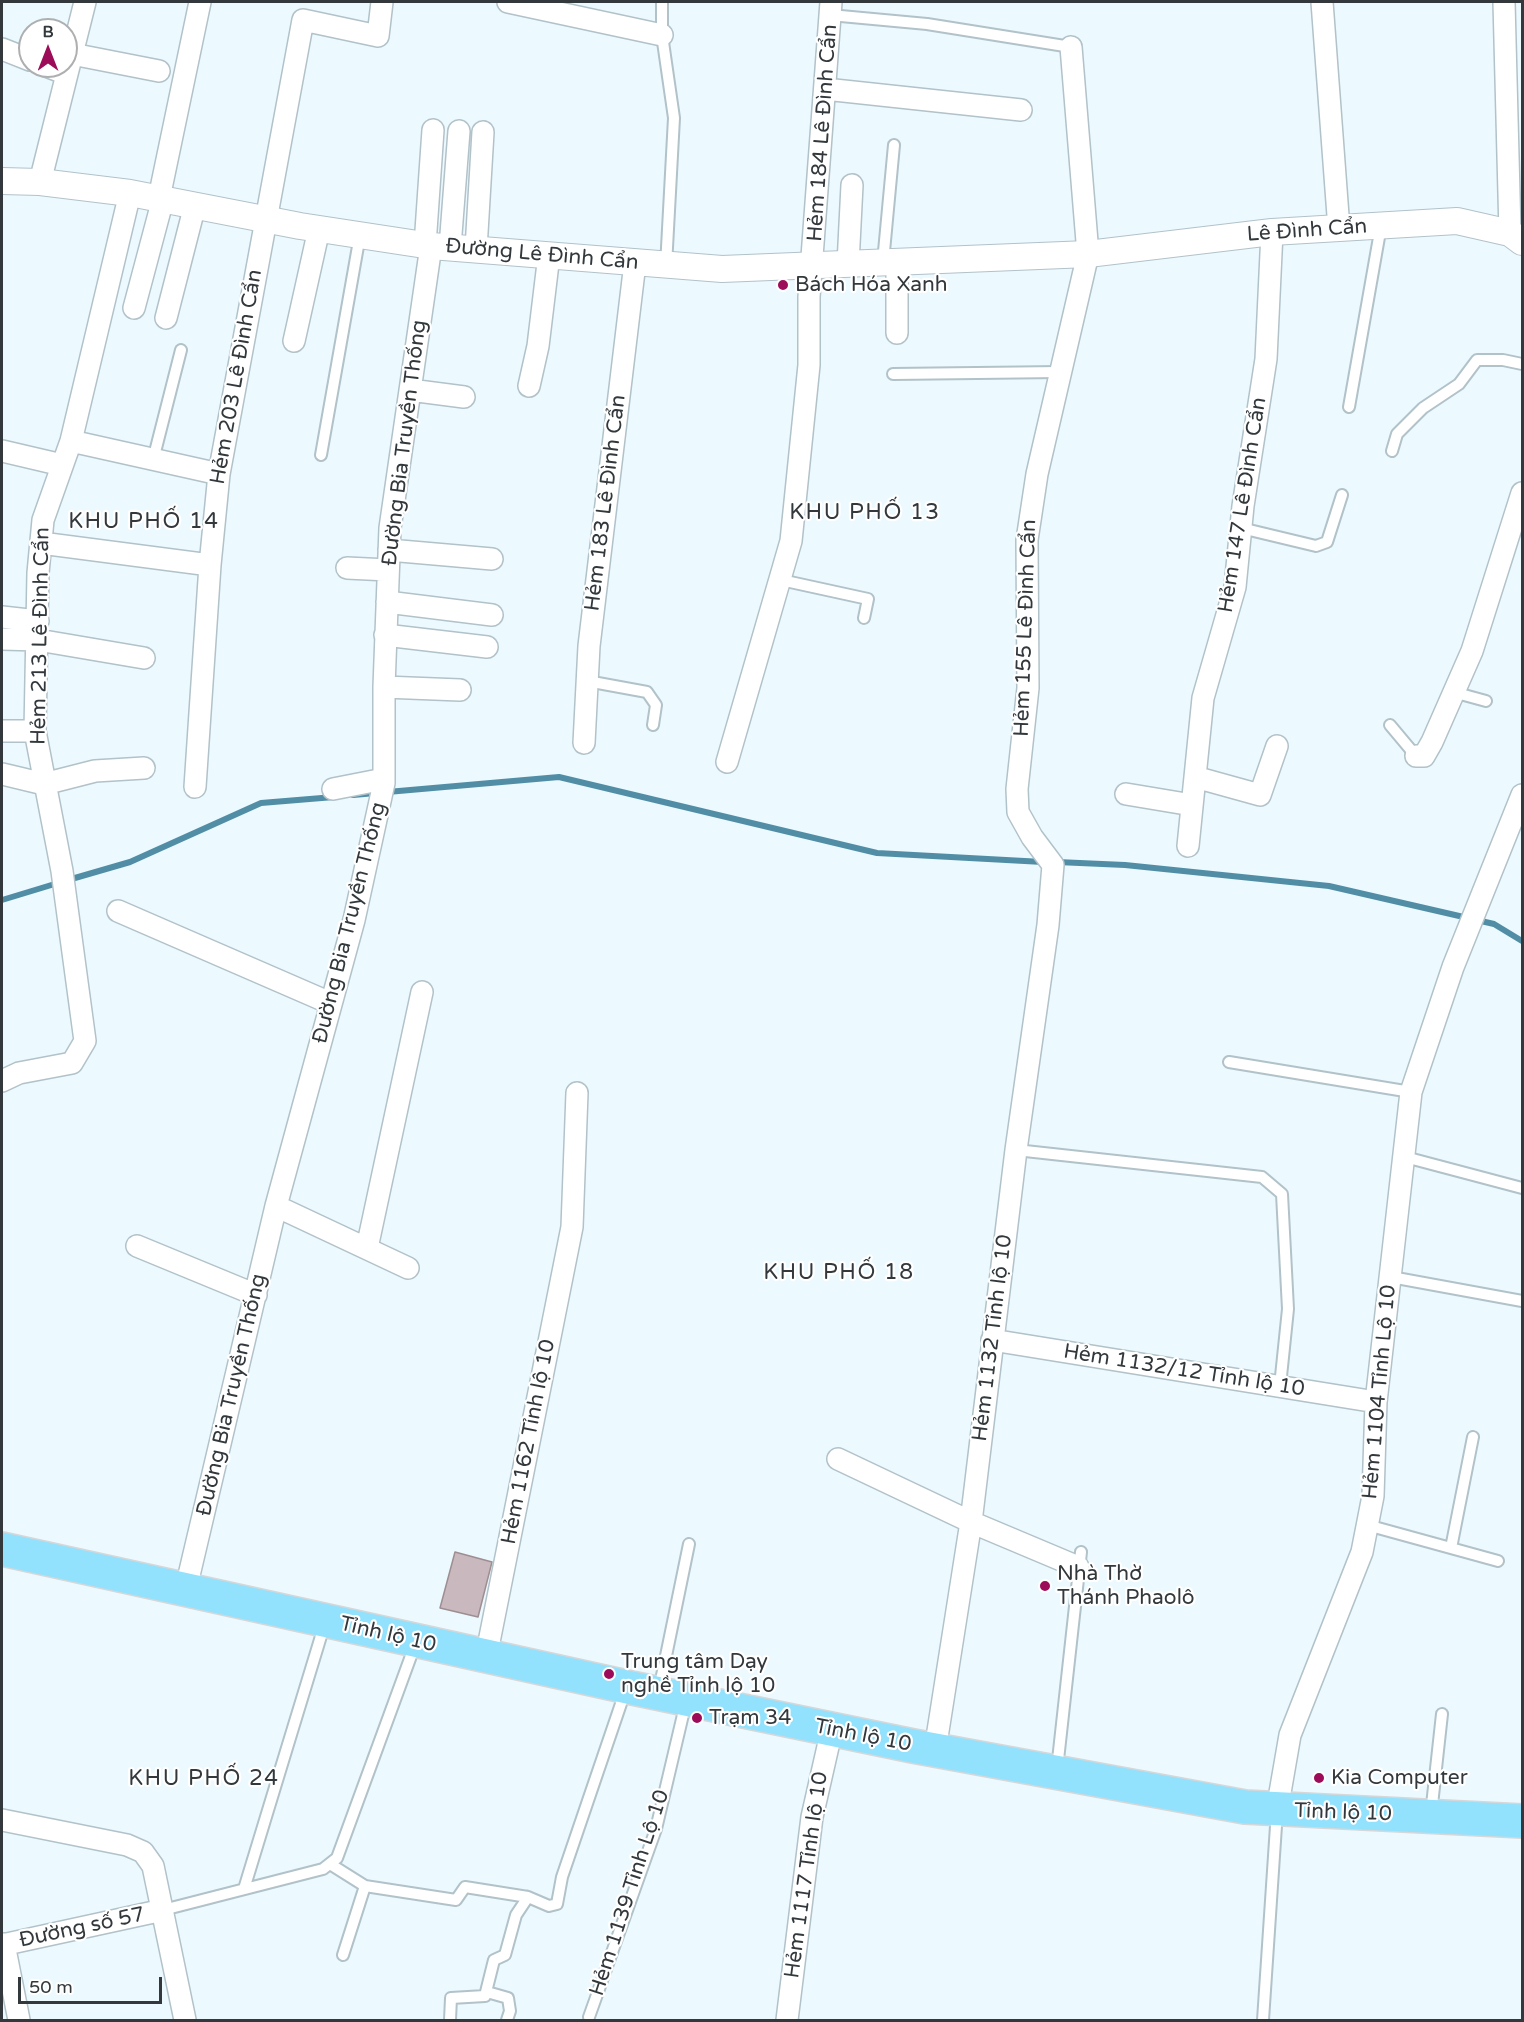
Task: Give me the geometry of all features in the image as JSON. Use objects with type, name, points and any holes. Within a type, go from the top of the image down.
[{"type":"main road","name":"Tỉnh lộ 10","points":[[2,1549],[627,1687],[935,1750],[1056,1772],[1276,1810],[1522,1821]]},
{"type":"street","points":[[78,30],[85,2]]},
{"type":"street","points":[[134,308],[161,198],[200,2]]},
{"type":"street","name":"Hẻm 203 Lê Đình Cẩn","points":[[195,787],[210,565],[219,474],[303,20],[378,36],[382,2]]},
{"type":"street","points":[[508,2],[662,36]]},
{"type":"street","points":[[1322,2],[1339,228]]},
{"type":"street","points":[[1504,2],[1516,238]]},
{"type":"street","name":"Hẻm 184 Lê Đình Cẩn","points":[[727,762],[791,541],[814,265],[831,8]]},
{"type":"street","name":"Hẻm 155 Lê Đình Cẩn","points":[[1048,925],[1053,865],[1032,837],[1018,812],[1017,789],[1028,688],[1027,540],[1037,474],[1088,254],[1071,47]]},
{"type":"street","points":[[2,49],[18,55]]},
{"type":"street","points":[[78,55],[159,71]]},
{"type":"street","points":[[40,182],[66,78]]},
{"type":"street","points":[[825,90],[1021,110]]},
{"type":"street","points":[[434,130],[435,246]]},
{"type":"street","points":[[435,246],[459,131]]},
{"type":"street","points":[[476,249],[483,132]]},
{"type":"street","name":"Đường Lê Đình Cẩn","points":[[2,181],[40,182],[130,193],[319,229],[435,246],[666,266],[722,269],[1088,254]]},
{"type":"street","points":[[848,264],[852,185]]},
{"type":"street","name":"Hẻm 213 Lê Đình Cẩn","points":[[2,1081],[19,1073],[72,1063],[85,1041],[62,871],[35,730],[41,543],[43,520],[71,441],[130,193]]},
{"type":"street","points":[[166,318],[195,205]]},
{"type":"street","name":"Lê Đình Cẩn","points":[[1088,254],[1272,232],[1457,222],[1516,238]]},
{"type":"street","points":[[294,341],[319,229]]},
{"type":"street","name":"Hẻm 147 Lê Đình Cẩn","points":[[1188,846],[1203,698],[1234,587],[1266,359],[1272,232]]},
{"type":"street","name":"Đường Bia Truyền Thống","points":[[186,1588],[276,1206],[354,920],[384,781],[388,560],[410,390],[435,246]]},
{"type":"street","points":[[529,386],[538,346],[549,255]]},
{"type":"street","points":[[890,262],[897,333]]},
{"type":"street","name":"Hẻm 183 Lê Đình Cẩn","points":[[584,743],[589,646],[635,263]]},
{"type":"street","points":[[410,390],[464,397]]},
{"type":"street","points":[[71,441],[219,474]]},
{"type":"street","points":[[2,451],[62,465]]},
{"type":"street","points":[[1416,756],[1424,756],[1432,742],[1472,651],[1522,493]]},
{"type":"street","points":[[41,543],[210,565]]},
{"type":"street","points":[[347,568],[388,560],[492,559]]},
{"type":"street","points":[[387,602],[492,615]]},
{"type":"street","points":[[2,617],[38,630],[144,658]]},
{"type":"street","points":[[2,639],[38,630]]},
{"type":"street","points":[[385,635],[487,646]]},
{"type":"street","points":[[384,687],[460,690]]},
{"type":"street","points":[[2,731],[35,730]]},
{"type":"street","points":[[1195,777],[1260,795],[1276,746]]},
{"type":"street","points":[[2,774],[44,784],[95,771],[144,768]]},
{"type":"street","points":[[333,789],[384,781]]},
{"type":"street","points":[[1125,795],[1192,805]]},
{"type":"street","name":"Hẻm 1104 Tỉnh Lộ 10","points":[[1276,1810],[1290,1735],[1362,1552],[1373,1496],[1376,1402],[1412,1092],[1453,967],[1522,795]]},
{"type":"street","points":[[118,911],[330,1003]]},
{"type":"street","name":"Hẻm 1132 Tỉnh lộ 10","points":[[935,1750],[971,1522],[1016,1150],[1048,925]]},
{"type":"street","points":[[367,1248],[422,992]]},
{"type":"street","name":"Hẻm 1162 Tỉnh lộ 10","points":[[486,1657],[573,1227],[577,1093]]},
{"type":"street","points":[[276,1206],[408,1268]]},
{"type":"street","points":[[137,1246],[256,1295]]},
{"type":"street","name":"Hẻm 1132/12 Tỉnh lộ 10","points":[[992,1340],[1376,1402]]},
{"type":"street","points":[[838,1459],[971,1522],[1080,1559]]},
{"type":"street","name":"Hẻm 1117 Tỉnh lộ 10","points":[[787,2020],[812,1816],[832,1729]]},
{"type":"street","points":[[2,1820],[136,1848],[143,1852],[153,1866],[185,2020]]},
{"type":"street","name":"Đường số 57","points":[[3,1944],[163,1910]]},
{"type":"street","points":[[3,1944],[19,2020]]},
{"type":"lane","points":[[662,2],[662,36],[674,118],[666,266]]},
{"type":"lane","points":[[831,8],[1071,47]]},
{"type":"lane","points":[[890,262],[894,145]]},
{"type":"lane","points":[[1349,406],[1381,226]]},
{"type":"lane","points":[[321,455],[360,235]]},
{"type":"lane","points":[[153,460],[181,350]]},
{"type":"lane","points":[[1392,451],[1397,434],[1424,408],[1459,384],[1477,360],[1503,360],[1522,364]]},
{"type":"lane","points":[[893,374],[1060,372]]},
{"type":"lane","points":[[1241,528],[1316,546],[1328,542],[1342,495]]},
{"type":"lane","points":[[781,580],[868,599],[864,618]]},
{"type":"lane","points":[[587,681],[647,692],[656,705],[653,724]]},
{"type":"lane","points":[[1453,692],[1486,700]]},
{"type":"lane","points":[[1390,725],[1416,756]]},
{"type":"lane","points":[[1229,1062],[1412,1092]]},
{"type":"lane","points":[[1016,1150],[1262,1177],[1282,1194],[1288,1309],[1280,1386]]},
{"type":"lane","points":[[1405,1157],[1522,1188]]},
{"type":"lane","points":[[1391,1277],[1522,1301]]},
{"type":"lane","points":[[1451,1548],[1473,1437]]},
{"type":"lane","points":[[1367,1525],[1498,1561]]},
{"type":"lane","name":"Hẻm 1139 Tỉnh Lộ 10","points":[[589,2017],[656,1829],[689,1544]]},
{"type":"lane","points":[[1056,1772],[1080,1559]]},
{"type":"lane","points":[[244,1889],[325,1620]]},
{"type":"lane","points":[[163,1910],[330,1864],[337,1858],[416,1641]]},
{"type":"lane","points":[[330,1864],[364,1886],[456,1900],[465,1887],[528,1897],[549,1906],[557,1904],[562,1877],[627,1687]]},
{"type":"lane","points":[[1431,1817],[1442,1714]]},
{"type":"lane","points":[[1263,2020],[1276,1810]]},
{"type":"lane","points":[[343,1954],[364,1886]]},
{"type":"lane","points":[[450,2020],[450,1998],[485,1996],[494,1960],[505,1955],[516,1915],[528,1897]]},
{"type":"lane","points":[[487,1992],[508,1998],[510,2011],[507,2020]]},
{"type":"building","points":[[455,1552],[492,1562],[478,1617],[440,1608]]},
{"type":"waterway","points":[[353,795],[559,777],[877,853],[1043,862]]},
{"type":"waterway","points":[[68,880],[130,862],[261,803],[334,797]]},
{"type":"waterway","points":[[1057,862],[1125,865],[1329,886],[1494,924],[1522,941]]},
{"type":"waterway","points":[[2,900],[58,883]]},
{"type":"place","name":"Bách Hóa Xanh","points":[[783,285]]},
{"type":"place","name":"Nhà Thờ Thánh Phaolô","points":[[1045,1586]]},
{"type":"place","name":"Trung tâm Dạy nghề Tỉnh lộ 10","points":[[609,1674]]},
{"type":"place","name":"Trạm 34","points":[[697,1718]]},
{"type":"place","name":"Kia Computer","points":[[1319,1778]]},
{"type":"district","name":"KHU PHỐ 13","points":[[865,513]]},
{"type":"district","name":"KHU PHỐ 14","points":[[144,522]]},
{"type":"district","name":"KHU PHỐ 18","points":[[839,1273]]},
{"type":"district","name":"KHU PHỐ 24","points":[[204,1779]]}]
